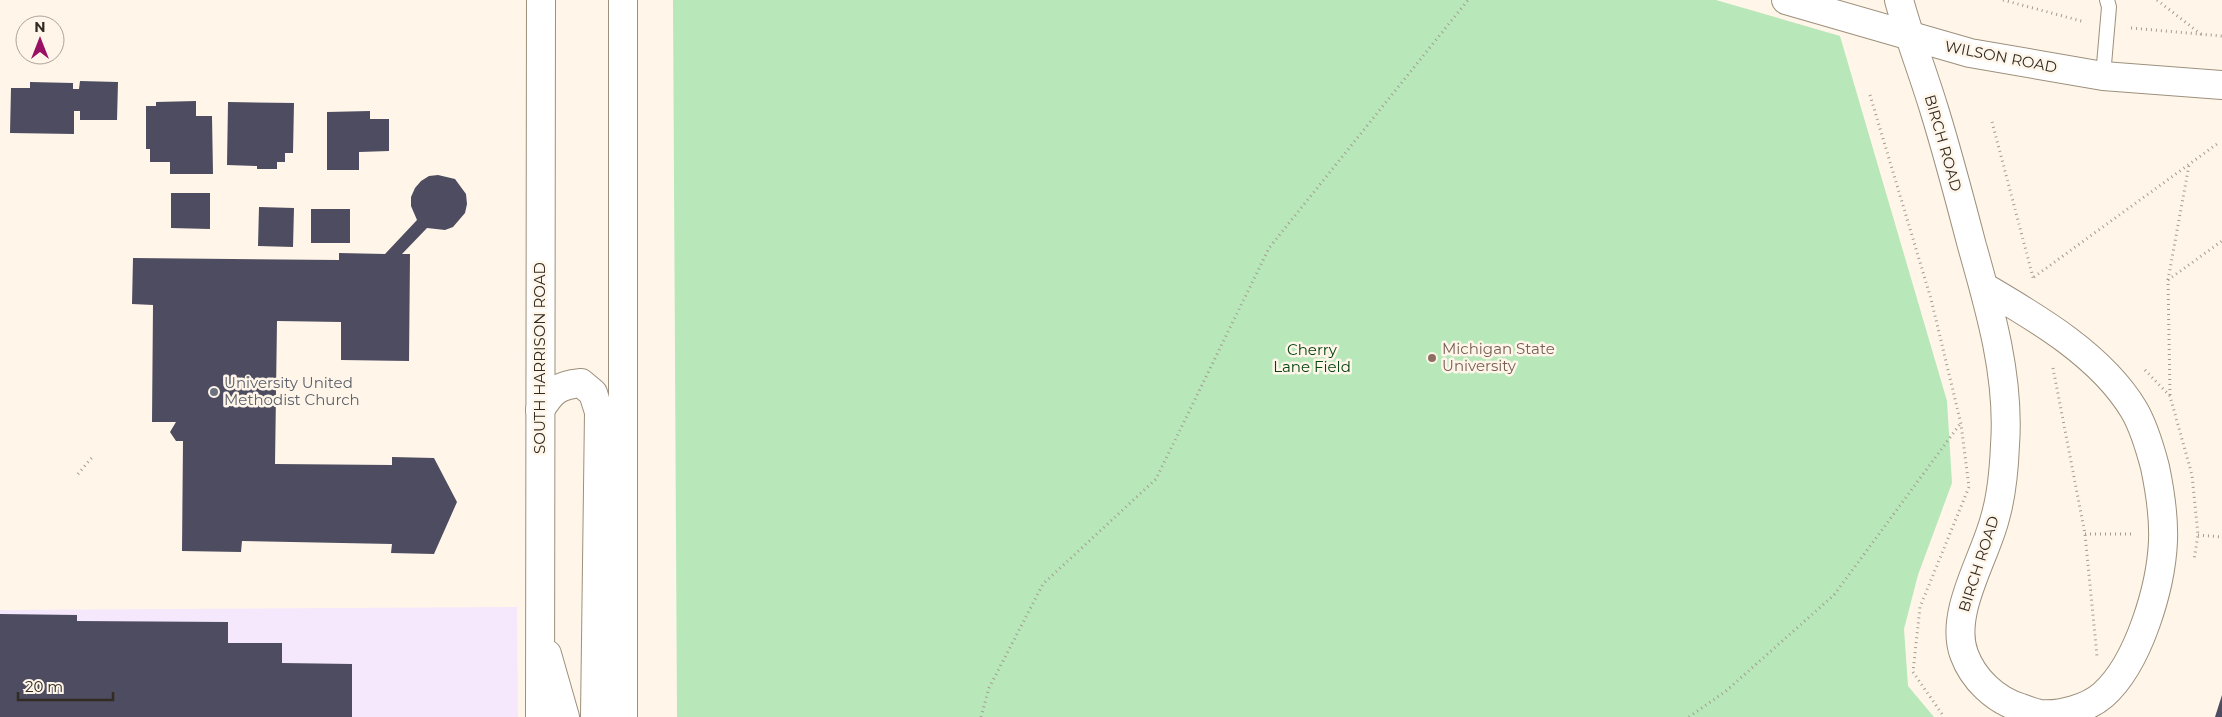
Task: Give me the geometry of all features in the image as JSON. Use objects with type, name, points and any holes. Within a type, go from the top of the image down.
[{"type":"street","name":"SOUTH HARRISON ROAD","points":[[540,717],[542,0]]},
{"type":"street","points":[[623,0],[623,717]]},
{"type":"street","name":"WILSON ROAD","points":[[1786,0],[1970,53],[2103,76],[2222,85]]},
{"type":"street","name":"BIRCH ROAD","points":[[1898,0],[1934,110],[1984,287],[2004,379],[2007,429],[2003,481],[1995,520],[1962,614],[1960,633],[1963,653],[1973,672],[1989,691],[2014,706],[2041,714],[2067,711],[2089,704],[2105,694],[2123,670],[2145,628],[2157,589],[2162,561],[2164,534],[2160,491],[2150,449],[2136,411],[2116,385],[2085,355],[2044,323],[1984,287]]},
{"type":"street","points":[[540,410],[550,394],[565,384],[581,383],[593,393],[599,412],[594,717]]},
{"type":"street","points":[[540,634],[553,669],[565,717]]},
{"type":"lane","points":[[2103,76],[2108,7],[2106,0]]},
{"type":"path","points":[[981,717],[989,688],[1043,584],[1156,479],[1269,248],[1468,0]]},
{"type":"path","points":[[2157,0],[2202,36]]},
{"type":"path","points":[[1870,95],[1931,298],[1961,424],[1969,488],[1920,607],[1913,672],[1944,717]]},
{"type":"path","points":[[1992,122],[2034,277],[2044,323],[2085,534],[2098,667],[2105,694]]},
{"type":"path","points":[[2034,277],[2217,144]]},
{"type":"path","points":[[2170,396],[2168,280],[2188,165]]},
{"type":"path","points":[[2168,280],[2222,241]]},
{"type":"path","points":[[1689,717],[1726,691],[1834,596],[1961,424]]},
{"type":"path","points":[[78,474],[94,455]]},
{"type":"shaded area","points":[[517,607],[518,717],[0,717],[0,610]]},
{"type":"green space","name":"Cherry Lane Field","points":[[673,0],[1716,0],[1840,36],[1947,401],[1952,483],[1918,575],[1904,629],[1908,686],[1934,717],[677,717]]},
{"type":"building","points":[[80,81],[118,82],[117,120],[80,120],[80,111],[74,111],[74,134],[10,133],[11,88],[30,88],[30,82],[73,83],[73,89],[79,89]]},
{"type":"building","points":[[196,101],[196,116],[212,116],[213,174],[170,174],[170,162],[150,162],[150,149],[146,149],[146,106],[156,106],[156,102]]},
{"type":"building","points":[[228,102],[294,103],[293,153],[285,153],[285,162],[277,162],[277,169],[257,169],[257,166],[227,165]]},
{"type":"building","points":[[370,111],[370,119],[389,119],[389,151],[359,152],[359,170],[327,170],[327,112]]},
{"type":"building","name":"University United Methodist Church","points":[[438,175],[455,179],[466,194],[467,204],[465,213],[453,227],[445,230],[427,228],[402,254],[410,254],[409,361],[341,360],[341,322],[277,321],[275,464],[392,465],[392,457],[434,458],[457,502],[434,554],[391,553],[392,544],[242,541],[241,552],[182,551],[183,441],[176,441],[170,432],[176,422],[152,422],[153,305],[132,304],[133,258],[339,260],[339,253],[385,254],[417,220],[411,206],[411,197],[415,188],[429,176]]},
{"type":"building","points":[[171,193],[210,193],[210,229],[171,228]]},
{"type":"building","points":[[259,207],[294,208],[293,247],[258,246]]},
{"type":"building","points":[[311,209],[350,209],[350,243],[311,243]]},
{"type":"building","points":[[0,614],[77,615],[77,621],[228,622],[228,643],[282,643],[282,663],[352,664],[352,717],[0,717]]},
{"type":"building","points":[[2222,695],[2222,717],[2215,717]]},
{"type":"place","name":"Michigan State University","points":[[1432,358]]},
{"type":"place","name":"University United Methodist Church","points":[[214,392]]}]
